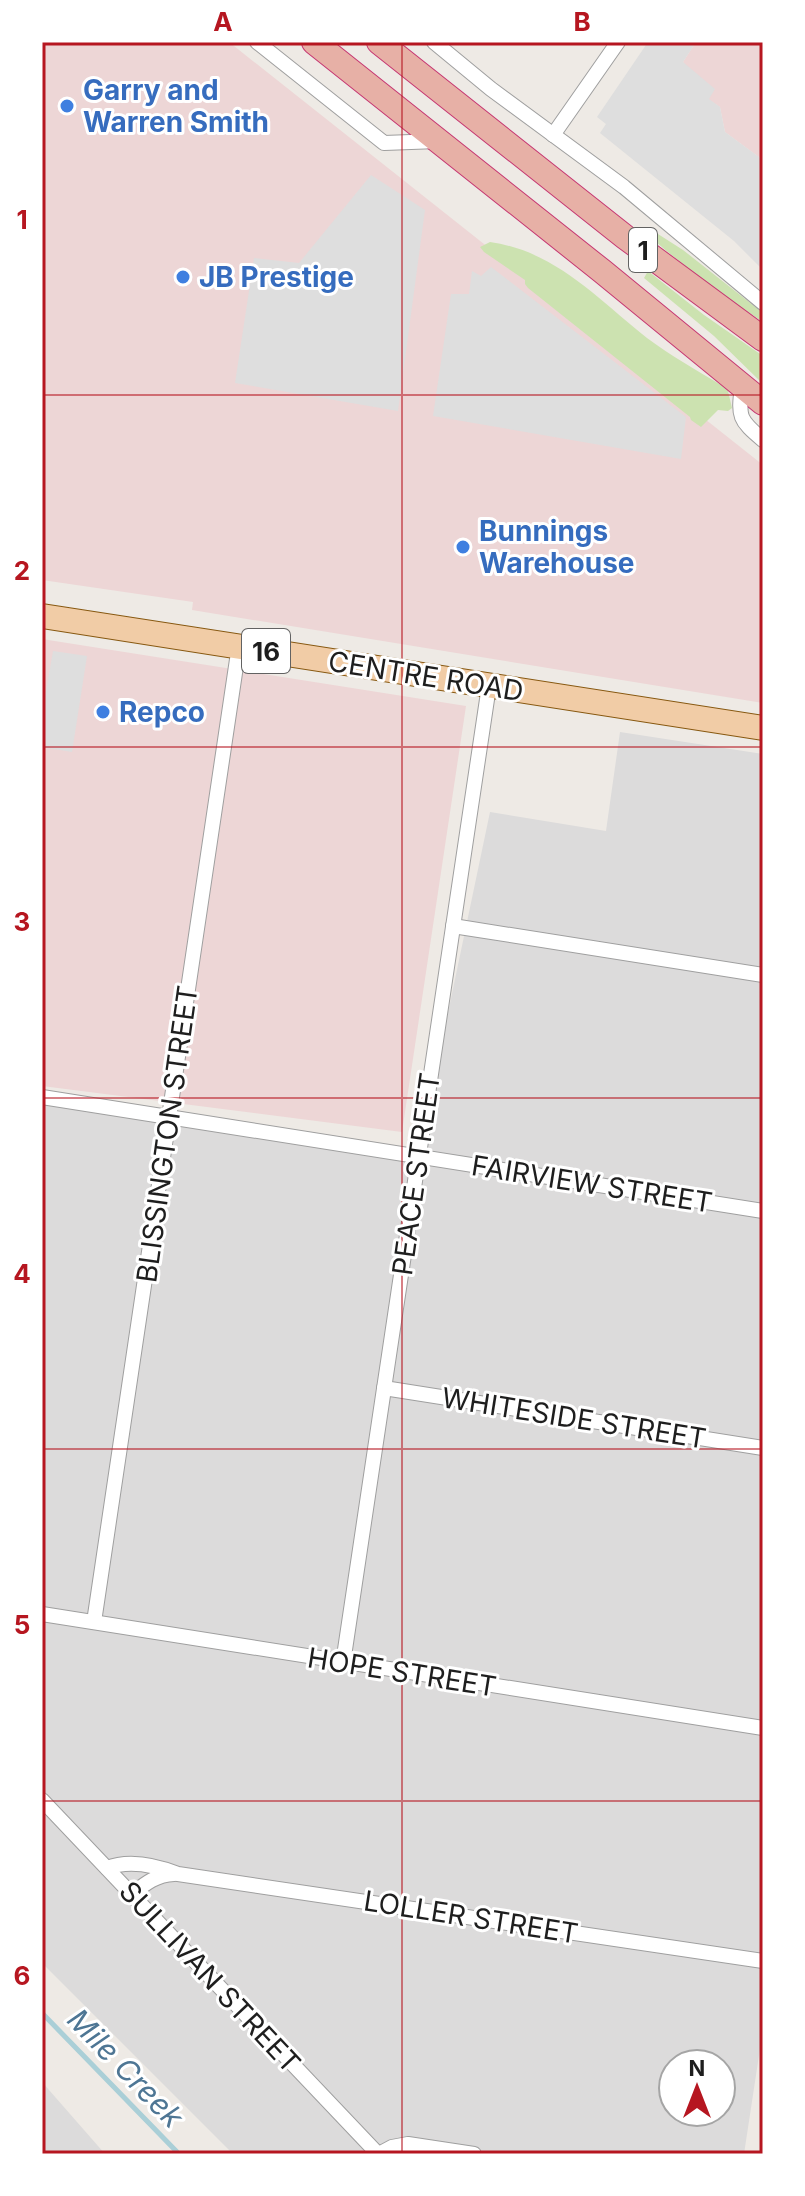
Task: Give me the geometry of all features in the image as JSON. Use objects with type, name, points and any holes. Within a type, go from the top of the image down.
[{"type":"highway","name":"1","points":[[314,42],[763,403]]},
{"type":"highway","name":"1","points":[[379,42],[663,265],[763,339]]},
{"type":"highway","points":[[500,189],[526,158]]},
{"type":"main road","name":"CENTRE ROAD","points":[[42,616],[763,728]]},
{"type":"street","points":[[257,42],[384,143],[438,141]]},
{"type":"street","points":[[434,42],[491,89],[624,187],[763,303]]},
{"type":"street","points":[[553,135],[618,42]]},
{"type":"street","points":[[742,386],[740,418],[763,440]]},
{"type":"street","name":"BLISSINGTON STREET","points":[[94,1622],[239,646]]},
{"type":"street","name":"PEACE STREET","points":[[343,1663],[489,686]]},
{"type":"street","points":[[453,926],[763,975]]},
{"type":"street","name":"FAIRVIEW STREET","points":[[42,1097],[763,1211]]},
{"type":"street","name":"WHITESIDE STREET","points":[[384,1388],[763,1448]]},
{"type":"street","name":"HOPE STREET","points":[[42,1614],[763,1728]]},
{"type":"street","name":"SULLIVAN STREET","points":[[42,1800],[378,2154]]},
{"type":"street","name":"LOLLER STREET","points":[[107,1868],[132,1863],[161,1867],[178,1874]]},
{"type":"street","name":"LOLLER STREET","points":[[132,1894],[162,1875],[178,1874],[763,1961]]},
{"type":"street","points":[[378,2154],[408,2144],[474,2154]]},
{"type":"shaded area","points":[[42,42],[229,42],[763,465],[763,703],[192,610],[193,602],[42,580]]},
{"type":"shaded area","points":[[648,42],[696,42],[683,62],[715,89],[709,99],[720,107],[725,132],[763,160],[763,263],[760,267],[734,241],[600,133],[606,124],[597,117]]},
{"type":"shaded area","points":[[696,42],[763,42],[763,160],[725,132],[720,107],[708,99],[683,62]]},
{"type":"shaded area","points":[[371,175],[425,210],[398,411],[235,383],[254,258],[299,263]]},
{"type":"shaded area","points":[[491,267],[686,417],[681,459],[433,416],[451,294],[469,294],[472,271],[481,276]]},
{"type":"shaded area","points":[[42,639],[466,706],[402,1132],[42,1086]]},
{"type":"shaded area","points":[[53,651],[87,656],[72,752],[42,747],[42,714]]},
{"type":"shaded area","points":[[620,732],[763,754],[763,2029],[744,2154],[233,2154],[42,1963],[42,1101],[418,1156],[490,812],[606,831]]},
{"type":"shaded area","points":[[42,2082],[105,2154],[42,2154]]},
{"type":"green space","points":[[647,227],[683,250],[763,313],[763,322],[665,250],[649,234]]},
{"type":"green space","points":[[490,242],[535,255],[574,279],[647,338],[721,385],[728,391],[732,408],[728,411],[718,410],[701,427],[528,288],[525,280],[484,252],[480,247]]},
{"type":"green space","points":[[648,271],[763,356],[763,384],[714,336],[644,278]]},
{"type":"waterway","name":"Mile Creek","points":[[42,2013],[179,2154]]},
{"type":"place","name":"Garry and Warren Smith","points":[[67,106]]},
{"type":"place","name":"JB Prestige","points":[[183,277]]},
{"type":"place","name":"Bunnings Warehouse","points":[[463,547]]},
{"type":"place","name":"Repco","points":[[103,712]]}]
